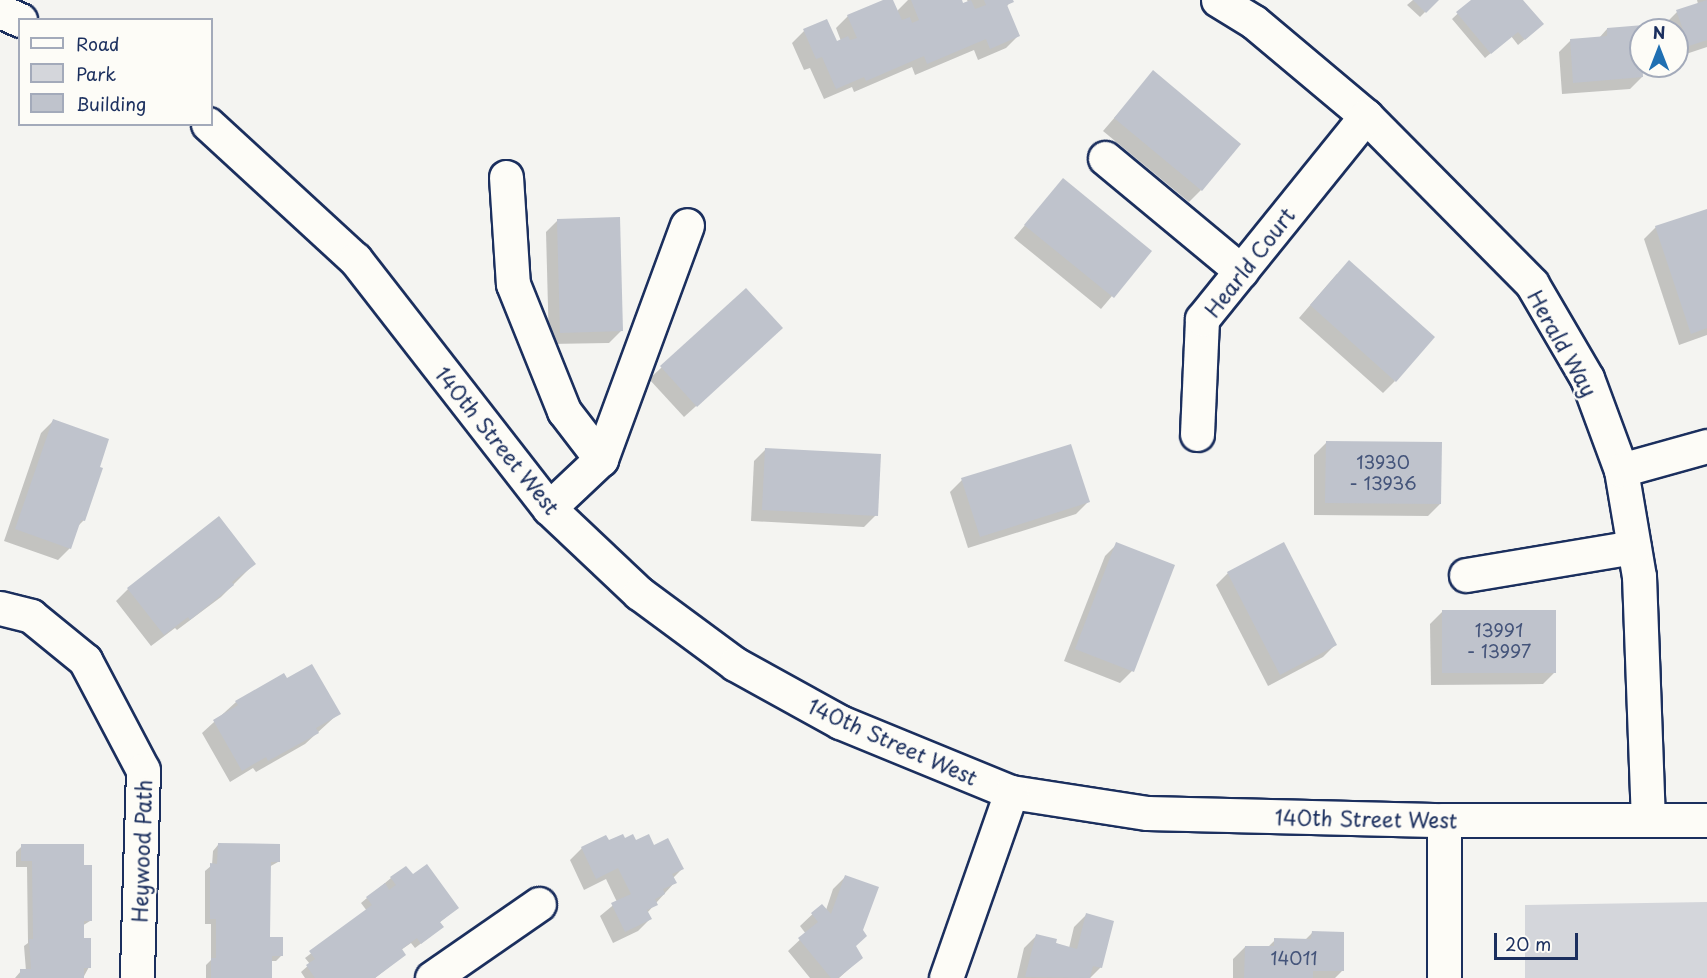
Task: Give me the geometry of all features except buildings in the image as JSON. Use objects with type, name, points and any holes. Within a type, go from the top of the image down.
[{"type":"street","name":"Herald Way","points":[[1218,0],[1254,22],[1366,116],[1532,284],[1587,378],[1620,470],[1639,576],[1648,820]]},
{"type":"street","points":[[0,11],[18,19]]},
{"type":"street","name":"Hearld Court","points":[[1197,434],[1202,319],[1366,116]]},
{"type":"street","name":"140th Street West","points":[[209,126],[355,258],[549,508],[639,593],[735,664],[840,722],[1011,792],[1147,813],[1444,820],[1707,820]]},
{"type":"street","points":[[1105,158],[1241,271]]},
{"type":"street","points":[[506,177],[513,284],[564,411],[601,459]]},
{"type":"street","points":[[549,508],[601,459],[687,225]]},
{"type":"street","points":[[1620,470],[1707,446]]},
{"type":"street","points":[[1466,575],[1634,547]]},
{"type":"street","name":"Heywood Path","points":[[0,608],[31,616],[85,660],[143,770],[137,978]]},
{"type":"street","points":[[946,978],[1011,792]]},
{"type":"street","points":[[1444,820],[1444,978]]},
{"type":"street","points":[[432,978],[539,904]]},
{"type":"green space","points":[[1707,902],[1707,978],[1525,978],[1525,905]]}]
